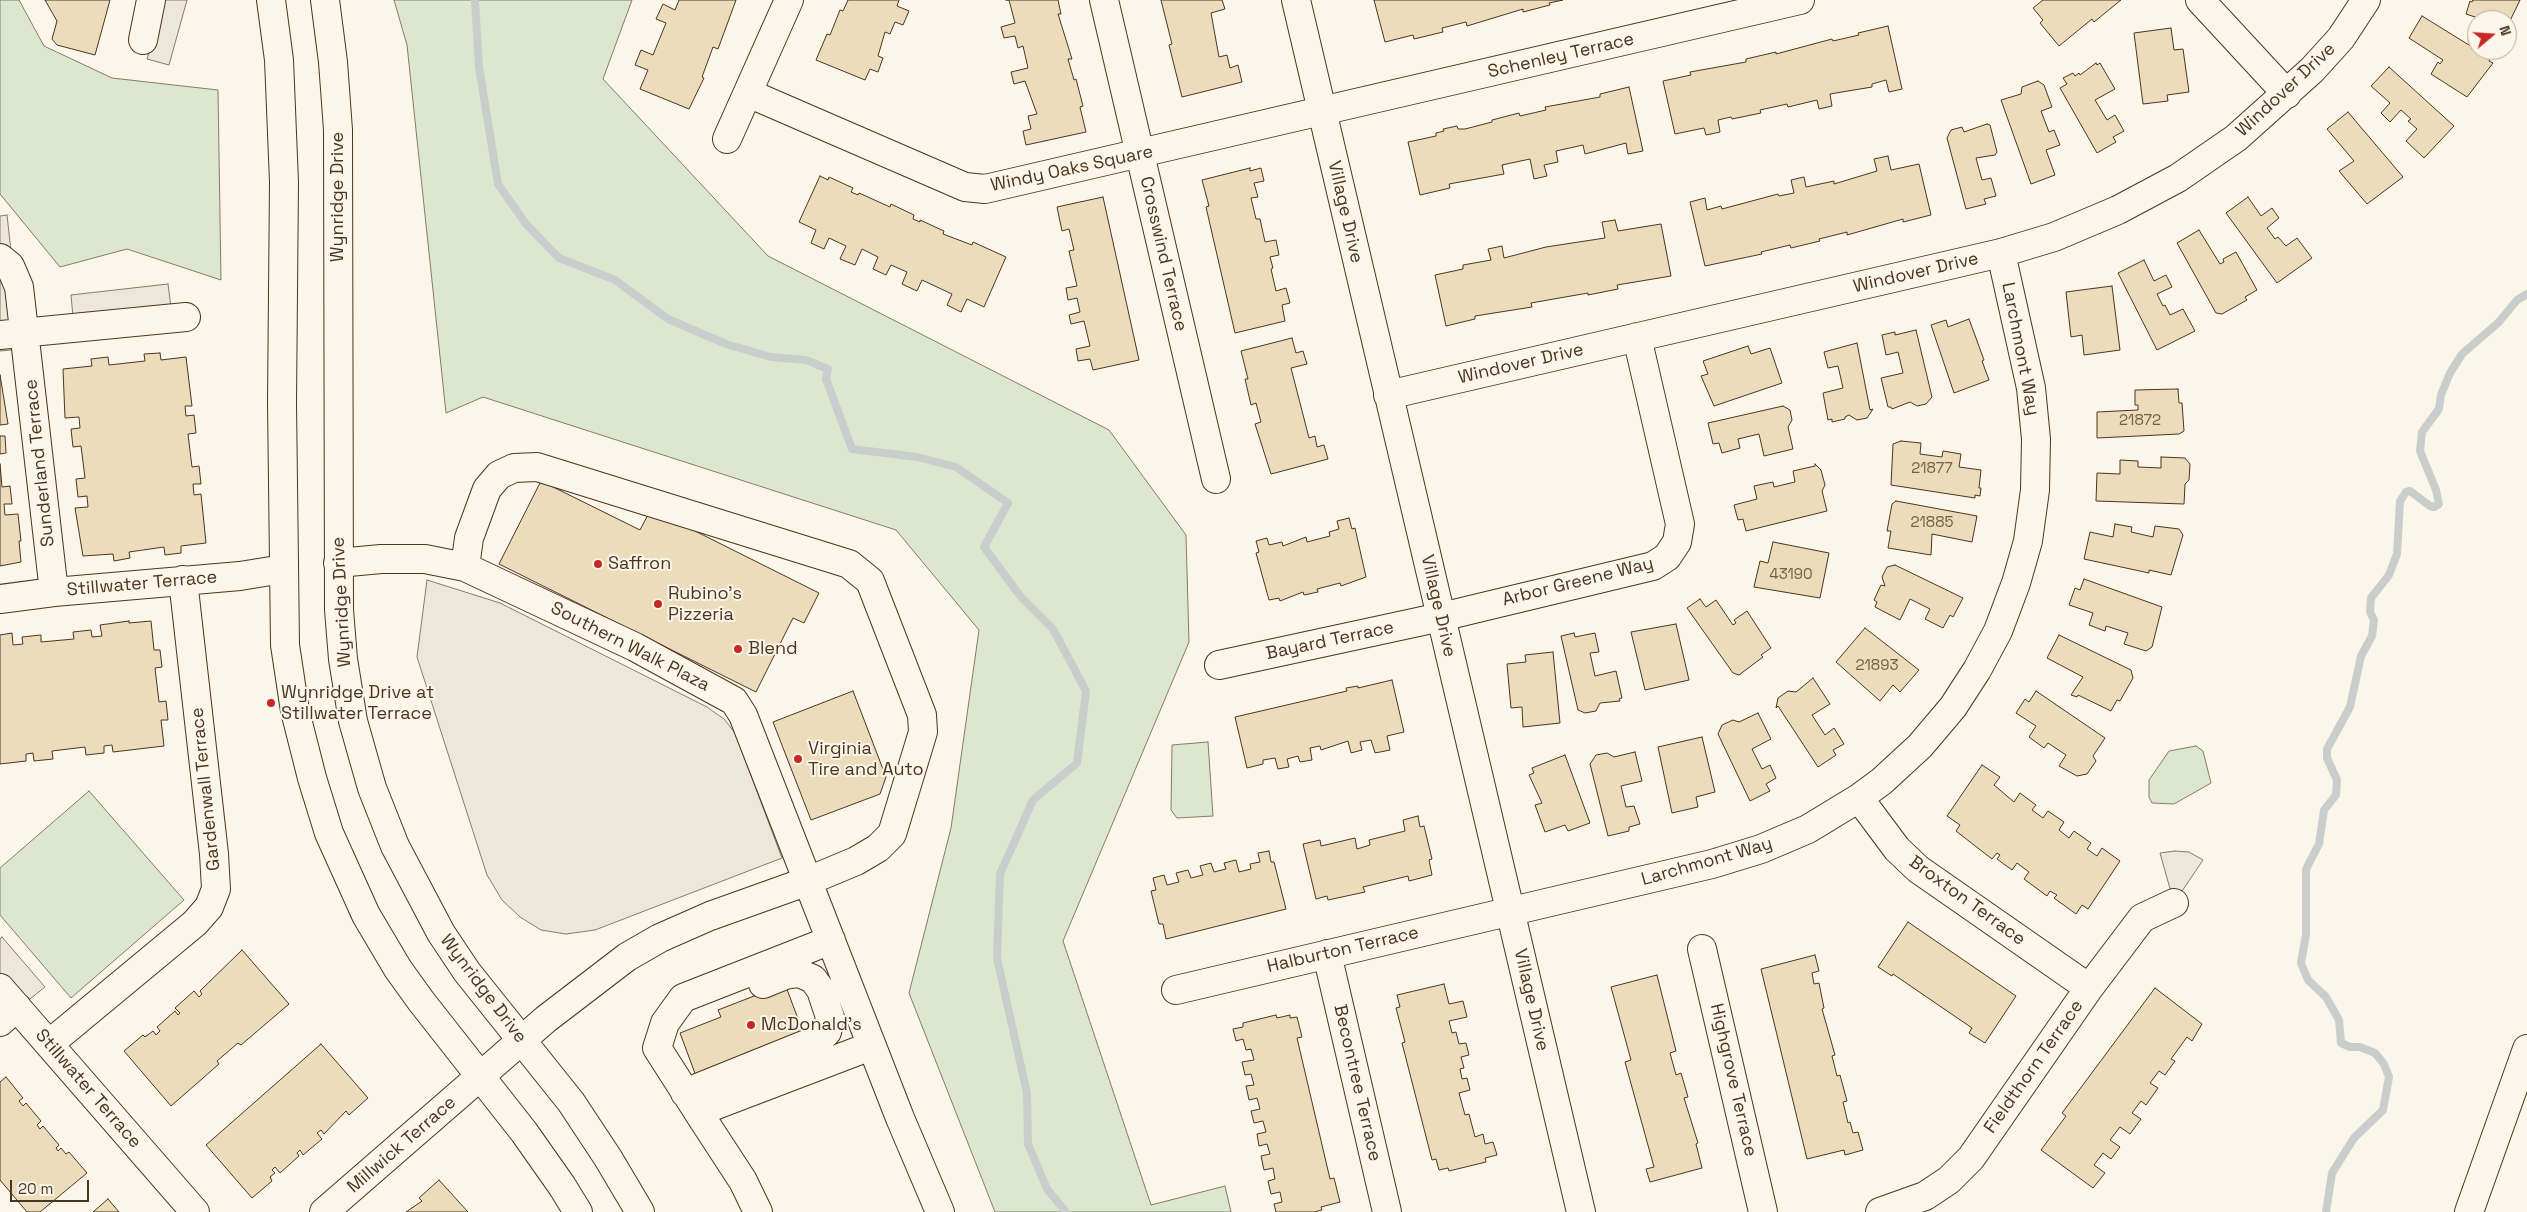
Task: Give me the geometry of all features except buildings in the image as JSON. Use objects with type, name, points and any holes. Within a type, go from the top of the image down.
[{"type":"street","points":[[143,40],[151,0]]},
{"type":"street","points":[[270,0],[279,60],[284,163],[283,569],[285,645],[295,711],[312,778],[329,833],[366,914],[398,969],[524,1132],[578,1212]]},
{"type":"street","name":"Wynridge Drive","points":[[325,0],[333,62],[338,130],[338,562],[343,659],[353,721],[372,788],[395,846],[441,934],[467,972],[571,1102],[608,1158],[640,1212]]},
{"type":"street","points":[[726,139],[789,0]]},
{"type":"street","name":"Crosswind Terrace","points":[[1104,0],[1216,479]]},
{"type":"street","name":"Village Drive","points":[[1296,0],[1581,1212]]},
{"type":"street","points":[[2200,0],[2287,94]]},
{"type":"street","name":"Windover Drive","points":[[1388,395],[2000,253],[2054,237],[2118,210],[2178,178],[2236,138],[2312,70],[2341,38],[2366,0]]},
{"type":"street","name":"Schenley Terrace","points":[[1322,112],[1784,2]]},
{"type":"street","name":"Windy Oaks Square","points":[[748,93],[965,187],[985,189],[1322,112]]},
{"type":"street","name":"Larchmont Way","points":[[1510,911],[1712,864],[1761,850],[1808,829],[1860,798],[1882,781],[1920,746],[1953,706],[1977,670],[1998,631],[2016,583],[2028,541],[2035,490],[2036,439],[2031,388],[2000,253]]},
{"type":"street","name":"Sunderland Terrace","points":[[0,258],[10,266],[19,287],[12,334],[54,592]]},
{"type":"street","points":[[12,334],[186,317]]},
{"type":"street","name":"Arbor Greene Way","points":[[1441,617],[1654,566],[1667,557],[1677,542],[1680,524],[1637,337]]},
{"type":"street","points":[[465,567],[469,538],[487,489],[499,475],[514,468],[537,467],[849,564],[870,581],[922,715],[923,732],[892,834],[878,848],[856,861],[808,881],[710,916],[660,938],[627,957],[522,1040],[480,1077]]},
{"type":"street","name":"Southern Walk Plaza","points":[[338,562],[381,559],[425,559],[465,567],[627,642],[734,701],[743,715],[900,1118],[936,1200]]},
{"type":"street","name":"Stillwater Terrace","points":[[0,599],[54,592],[240,576],[283,569]]},
{"type":"street","name":"Gardenwall Terrace","points":[[49,1044],[195,923],[209,907],[216,889],[214,854],[183,580]]},
{"type":"street","name":"Bayard Terrace","points":[[1219,665],[1441,617]]},
{"type":"street","name":"Broxton Terrace","points":[[1860,798],[1897,849],[1918,869],[2089,988]]},
{"type":"street","name":"Fieldthorn Terrace","points":[[1880,1212],[1925,1196],[1949,1180],[1971,1158],[2089,988],[2142,918],[2174,903]]},
{"type":"street","name":"Halburton Terrace","points":[[1176,990],[1510,911]]},
{"type":"street","points":[[758,1212],[743,1181],[657,1048],[665,1023],[683,998],[831,940]]},
{"type":"street","name":"Highgrove Terrace","points":[[1702,949],[1763,1212]]},
{"type":"street","name":"Becontree Terrace","points":[[1328,954],[1387,1212]]},
{"type":"street","points":[[665,1023],[785,975],[799,974],[813,979],[822,990],[830,1017],[826,1032],[819,1039],[692,1102]]},
{"type":"street","name":"Stillwater Terrace","points":[[6,1006],[49,1044],[195,1212]]},
{"type":"street","points":[[692,1102],[872,1046]]},
{"type":"street","points":[[2469,1212],[2527,1049]]},
{"type":"street","name":"Millwick Terrace","points":[[324,1212],[480,1077]]},
{"type":"green space","points":[[0,0],[19,0],[44,46],[112,78],[218,90],[221,280],[127,249],[60,267],[0,194]]},
{"type":"green space","points":[[394,0],[632,0],[603,79],[768,256],[1109,430],[1186,535],[1189,642],[1063,941],[1151,1205],[1225,1186],[1231,1212],[995,1212],[909,993],[951,828],[979,630],[896,530],[483,397],[446,413],[407,45]]},
{"type":"green space","points":[[1208,742],[1213,816],[1177,818],[1171,810],[1172,745]]},
{"type":"green space","points":[[2196,746],[2203,751],[2211,783],[2174,804],[2152,803],[2149,797],[2149,780],[2169,751]]},
{"type":"green space","points":[[89,791],[184,900],[71,998],[0,915],[0,868]]},
{"type":"shaded area","points":[[165,0],[187,0],[169,65],[147,59]]},
{"type":"shaded area","points":[[7,215],[22,349],[0,351],[0,216]]},
{"type":"shaded area","points":[[168,284],[171,307],[73,317],[71,295]]},
{"type":"shaded area","points":[[427,580],[500,603],[707,707],[724,719],[735,733],[782,858],[595,930],[566,934],[541,930],[520,917],[502,900],[487,875],[417,657]]},
{"type":"shaded area","points":[[2189,852],[2203,860],[2174,903],[2160,853]]},
{"type":"shaded area","points":[[2,937],[45,987],[30,999],[0,1002],[0,939]]},
{"type":"waterway","points":[[475,0],[479,67],[498,184],[526,224],[559,258],[615,280],[668,319],[726,344],[771,357],[806,360],[828,369],[826,379],[852,449],[917,457],[956,467],[1008,503],[984,547],[1021,597],[1053,629],[1086,691],[1077,763],[1033,800],[1000,874],[997,958],[1027,1093],[1028,1144],[1047,1189],[1066,1212]]},
{"type":"waterway","points":[[2326,1212],[2332,1173],[2354,1138],[2383,1110],[2389,1077],[2384,1064],[2375,1053],[2360,1047],[2350,1047],[2341,1043],[2339,1020],[2326,997],[2308,980],[2301,963],[2306,935],[2306,869],[2319,844],[2324,810],[2336,795],[2337,780],[2327,758],[2327,749],[2350,707],[2361,656],[2372,636],[2374,620],[2370,612],[2371,598],[2389,575],[2397,554],[2400,501],[2406,492],[2410,491],[2430,506],[2434,507],[2439,504],[2436,490],[2420,451],[2422,432],[2439,409],[2441,395],[2450,373],[2462,354],[2499,322],[2517,300],[2527,294]]},
{"type":"place","name":"Saffron","points":[[598,564]]},
{"type":"place","name":"Rubino's Pizzeria","points":[[658,604]]},
{"type":"place","name":"Blend","points":[[738,649]]},
{"type":"place","name":"Wynridge Drive at Stillwater Terrace","points":[[271,703]]},
{"type":"place","name":"Virginia Tire and Auto","points":[[798,759]]},
{"type":"place","name":"McDonald's","points":[[751,1025]]}]
